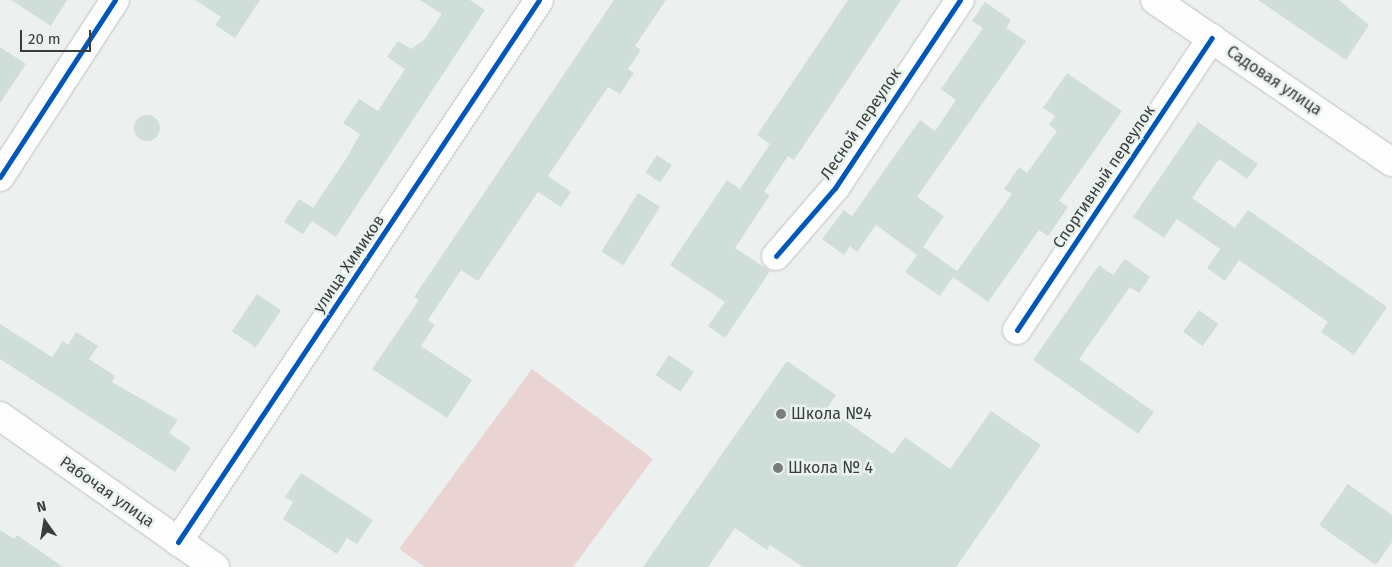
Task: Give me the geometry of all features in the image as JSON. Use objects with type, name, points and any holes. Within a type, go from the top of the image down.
[{"type":"street","points":[[0,177],[115,0]]},
{"type":"street","name":"улица Химиков","points":[[178,542],[539,0]]},
{"type":"street","name":"Лесной переулок","points":[[776,256],[835,188],[960,0]]},
{"type":"street","name":"Садовая улица","points":[[1155,0],[1392,162]]},
{"type":"street","name":"Спортивный переулок","points":[[1017,330],[1212,38]]},
{"type":"street","name":"Рабочая улица","points":[[0,416],[215,567]]},
{"type":"shaded area","points":[[532,369],[653,459],[573,567],[425,567],[399,549]]},
{"type":"building","points":[[11,0],[67,0],[51,26]]},
{"type":"building","points":[[195,0],[260,0],[235,38],[215,25],[221,17]]},
{"type":"building","points":[[420,0],[470,0],[485,10],[336,237],[312,221],[303,234],[284,222],[299,199],[313,208],[346,159],[360,134],[343,123],[359,99],[378,111],[405,69],[387,57],[398,41],[411,49],[424,40],[442,14]]},
{"type":"building","points":[[614,0],[666,0],[635,46],[641,50],[628,69],[634,73],[620,94],[608,87],[548,176],[571,192],[561,207],[538,192],[478,281],[461,270],[428,320],[435,325],[421,346],[472,380],[447,418],[372,369],[419,300],[414,297]]},
{"type":"building","points":[[848,0],[901,0],[794,160],[788,156],[764,192],[770,195],[735,248],[770,271],[725,338],[708,326],[725,302],[670,265],[727,180],[740,189],[770,144],[757,135]]},
{"type":"building","points":[[1258,0],[1339,0],[1369,25],[1346,60]]},
{"type":"building","points":[[985,2],[1011,20],[1006,28],[1026,41],[917,197],[944,216],[923,247],[957,271],[940,296],[905,272],[917,255],[876,225],[857,252],[850,246],[844,255],[822,239],[844,210],[852,216],[920,120],[935,131],[956,100],[941,89],[983,28],[972,21]]},
{"type":"building","points":[[0,47],[26,64],[0,103]]},
{"type":"building","points":[[1067,73],[1122,111],[1059,201],[1068,207],[1048,236],[1039,230],[988,302],[953,277],[1012,194],[1004,189],[1019,167],[1027,173],[1057,131],[1049,125],[1055,116],[1043,108]]},
{"type":"building","points":[[147,115],[156,119],[160,128],[156,137],[147,141],[138,137],[134,128],[138,119]]},
{"type":"building","points":[[1198,122],[1258,164],[1247,179],[1219,159],[1192,198],[1235,228],[1248,210],[1387,307],[1354,355],[1321,332],[1328,322],[1239,260],[1225,281],[1207,268],[1220,249],[1177,219],[1164,238],[1133,217]]},
{"type":"building","points":[[657,155],[672,165],[660,182],[645,172]]},
{"type":"building","points":[[638,193],[660,207],[623,265],[601,252]]},
{"type":"building","points":[[1125,259],[1150,277],[1139,293],[1130,287],[1079,359],[1154,412],[1138,434],[1033,360],[1099,265],[1113,275]]},
{"type":"building","points":[[257,294],[281,310],[256,348],[232,331]]},
{"type":"building","points":[[1199,310],[1218,324],[1203,346],[1183,332]]},
{"type":"building","points":[[0,324],[52,357],[63,341],[68,345],[76,332],[98,346],[89,359],[115,376],[112,382],[178,420],[169,433],[191,448],[175,472],[0,359]]},
{"type":"building","points":[[669,355],[694,372],[680,392],[656,375]]},
{"type":"building","name":"Школа № 4","points":[[787,361],[836,395],[827,408],[893,454],[905,437],[950,469],[991,411],[1041,445],[956,567],[803,567],[770,545],[767,550],[735,528],[708,567],[643,567]]},
{"type":"building","points":[[301,473],[373,520],[357,544],[347,538],[337,554],[283,519],[293,502],[285,497]]},
{"type":"building","points":[[1348,484],[1392,515],[1392,542],[1376,565],[1319,525]]},
{"type":"building","points":[[0,530],[14,539],[17,535],[63,567],[0,567]]},
{"type":"cycle path","points":[[0,177],[115,0]]},
{"type":"cycle path","points":[[178,542],[539,0]]},
{"type":"cycle path","points":[[776,256],[835,188],[960,0]]},
{"type":"cycle path","points":[[1017,330],[1212,38]]},
{"type":"place","name":"Школа №4","points":[[781,414]]},
{"type":"place","name":"Школа № 4","points":[[778,468]]}]
